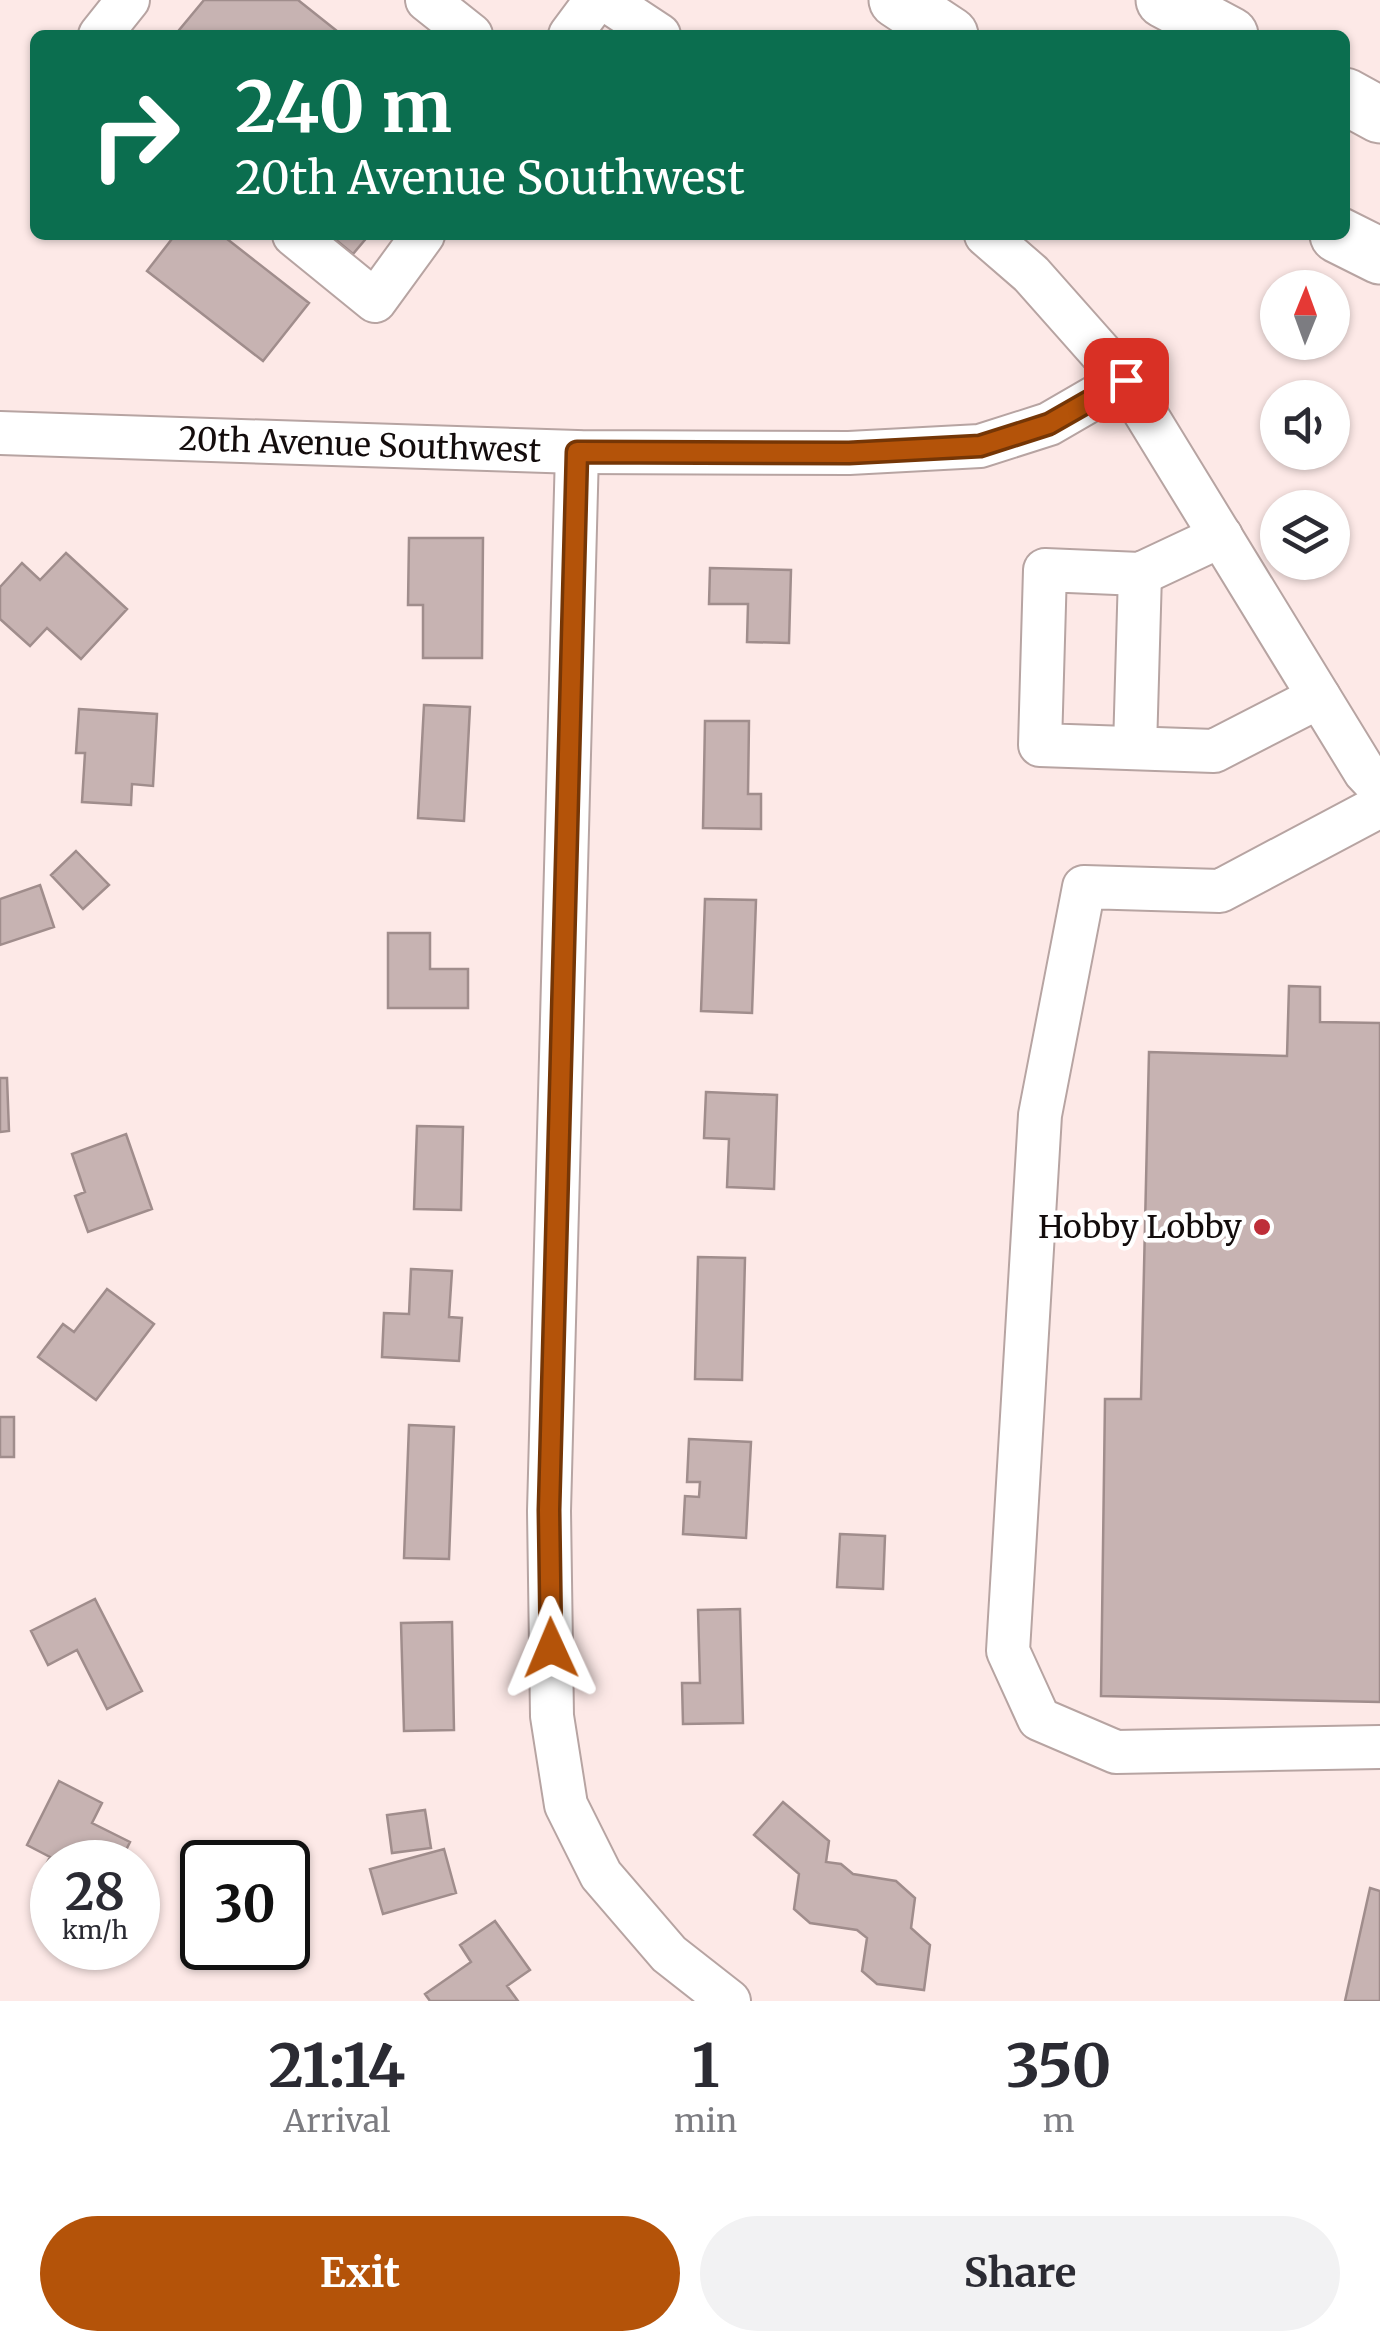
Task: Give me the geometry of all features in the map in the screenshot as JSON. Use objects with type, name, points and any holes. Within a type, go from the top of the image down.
[{"type":"highway","points":[[897,0],[942,30]]},
{"type":"highway","points":[[1164,0],[1221,30]]},
{"type":"highway","points":[[1350,99],[1380,115]]},
{"type":"highway","points":[[1348,240],[1380,256]]},
{"type":"street","points":[[104,30],[128,0]]},
{"type":"street","points":[[427,0],[466,30]]},
{"type":"street","points":[[574,30],[596,0]]},
{"type":"street","points":[[606,0],[651,30]]},
{"type":"street","points":[[300,240],[375,301],[419,240]]},
{"type":"street","points":[[992,240],[1031,274],[1126,380],[1365,772],[1380,788]]},
{"type":"street","name":"20th Avenue Southwest","points":[[0,433],[577,452],[849,453],[980,446],[1049,424],[1126,380]]},
{"type":"street","points":[[577,452],[549,1510],[552,1716],[566,1806],[601,1875],[669,1954],[730,2001]]},
{"type":"street","points":[[1221,536],[1140,574],[1045,570],[1040,745],[1214,751],[1320,697]]},
{"type":"street","points":[[1134,748],[1140,574]]},
{"type":"street","points":[[1380,806],[1220,891],[1084,887],[1040,1115],[1008,1651],[1039,1719],[1116,1752],[1380,1748]]},
{"type":"building","points":[[204,0],[298,0],[336,30],[179,30]]},
{"type":"building","points":[[171,240],[228,240],[309,303],[263,361],[147,271]]},
{"type":"building","points":[[336,240],[365,240],[353,254]]},
{"type":"building","points":[[409,538],[483,538],[482,658],[423,658],[423,605],[408,605]]},
{"type":"building","points":[[66,553],[127,609],[81,659],[47,628],[30,646],[0,619],[0,587],[22,563],[40,580]]},
{"type":"building","points":[[710,568],[791,570],[789,643],[747,642],[748,604],[709,604]]},
{"type":"building","points":[[424,705],[470,707],[464,821],[418,818]]},
{"type":"building","points":[[79,709],[157,714],[153,786],[132,784],[131,805],[82,802],[85,753],[76,753]]},
{"type":"building","points":[[705,721],[749,721],[748,794],[761,794],[761,829],[703,828]]},
{"type":"building","points":[[76,851],[109,885],[83,909],[51,875]]},
{"type":"building","points":[[40,885],[54,927],[0,945],[0,899]]},
{"type":"building","points":[[705,899],[756,900],[752,1013],[701,1011]]},
{"type":"building","points":[[388,933],[430,933],[430,969],[468,969],[468,1008],[388,1008]]},
{"type":"building","name":"Hobby Lobby","points":[[1289,986],[1320,987],[1320,1022],[1380,1023],[1380,1702],[1101,1696],[1105,1399],[1141,1399],[1149,1052],[1287,1056]]},
{"type":"building","points":[[0,1078],[7,1078],[9,1131],[0,1132]]},
{"type":"building","points":[[706,1092],[777,1095],[774,1189],[727,1187],[729,1139],[704,1138]]},
{"type":"building","points":[[417,1126],[463,1127],[461,1210],[414,1209]]},
{"type":"building","points":[[126,1134],[152,1209],[88,1232],[75,1196],[85,1192],[72,1154]]},
{"type":"building","points":[[698,1257],[745,1258],[742,1380],[695,1379]]},
{"type":"building","points":[[411,1269],[452,1271],[449,1317],[462,1318],[459,1361],[382,1357],[384,1313],[409,1314]]},
{"type":"building","points":[[107,1289],[154,1324],[96,1400],[38,1357],[63,1324],[74,1332]]},
{"type":"building","points":[[0,1417],[14,1417],[14,1457],[0,1457]]},
{"type":"building","points":[[409,1425],[454,1427],[449,1559],[404,1558]]},
{"type":"building","points":[[689,1439],[751,1442],[746,1538],[683,1534],[685,1496],[699,1497],[700,1482],[687,1482]]},
{"type":"building","points":[[840,1534],[885,1536],[883,1589],[837,1587]]},
{"type":"building","points":[[95,1599],[142,1691],[107,1709],[77,1650],[48,1665],[31,1631]]},
{"type":"building","points":[[740,1609],[743,1723],[683,1724],[682,1683],[700,1683],[698,1610]]},
{"type":"building","points":[[452,1622],[454,1730],[404,1731],[401,1623]]},
{"type":"building","points":[[59,1781],[102,1803],[92,1823],[126,1840],[30,1840],[30,1847],[27,1845]]},
{"type":"building","points":[[783,1802],[829,1841],[826,1862],[841,1864],[853,1874],[896,1881],[915,1898],[911,1928],[930,1945],[924,1990],[877,1984],[862,1971],[867,1938],[857,1930],[810,1923],[794,1909],[799,1874],[754,1835]]},
{"type":"building","points":[[425,1810],[431,1848],[392,1853],[387,1815]]},
{"type":"building","points":[[444,1849],[456,1893],[383,1914],[370,1869]]},
{"type":"building","points":[[1370,1888],[1380,1891],[1380,2001],[1345,2001]]},
{"type":"building","points":[[495,1921],[530,1970],[507,1986],[518,2001],[430,2001],[425,1994],[471,1962],[460,1945]]},
{"type":"place","name":"Hobby Lobby","points":[[1262,1227]]},
{"type":"route","points":[[551,1648],[549,1510],[577,452],[849,453],[980,446],[1049,424],[1126,380]]}]
